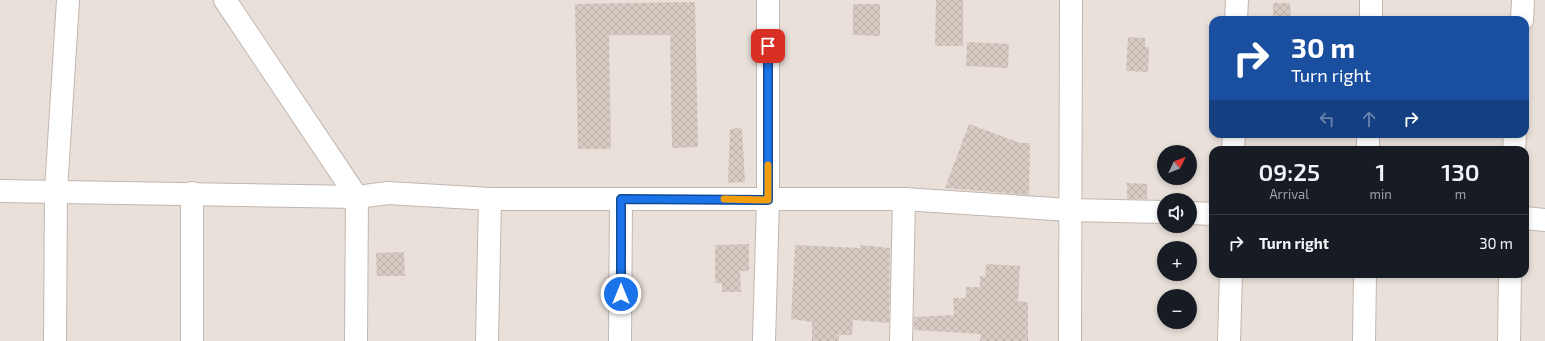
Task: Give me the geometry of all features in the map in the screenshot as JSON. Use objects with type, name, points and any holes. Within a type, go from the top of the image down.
[{"type":"street","points":[[55,341],[56,191],[68,0]]},
{"type":"street","points":[[225,0],[358,196],[356,341]]},
{"type":"street","points":[[764,341],[768,200],[768,0]]},
{"type":"street","points":[[1070,341],[1071,0]]},
{"type":"street","points":[[1236,16],[1237,0]]},
{"type":"street","points":[[1371,0],[1371,16]]},
{"type":"street","points":[[1522,16],[1523,0]]},
{"type":"street","points":[[0,191],[358,196],[388,193],[490,199],[904,199],[1070,210],[1157,212]]},
{"type":"street","points":[[192,193],[192,341]]},
{"type":"street","points":[[488,341],[490,199]]},
{"type":"street","points":[[620,341],[621,199]]},
{"type":"street","points":[[902,341],[904,199]]},
{"type":"street","points":[[1197,213],[1209,214]]},
{"type":"street","points":[[1529,218],[1545,220]]},
{"type":"street","points":[[1229,341],[1231,278]]},
{"type":"street","points":[[1364,341],[1365,278]]},
{"type":"street","points":[[1509,341],[1510,278]]},
{"type":"shaded area","points":[[0,0],[1545,0],[1545,341],[0,341]]},
{"type":"building","points":[[936,0],[963,0],[963,46],[935,46]]},
{"type":"building","points":[[695,2],[698,147],[672,148],[670,35],[609,35],[611,149],[578,149],[575,4]]},
{"type":"building","points":[[1273,3],[1290,3],[1291,16],[1273,16]]},
{"type":"building","points":[[853,4],[880,4],[880,36],[853,35]]},
{"type":"building","points":[[1128,37],[1145,38],[1145,47],[1149,47],[1148,72],[1126,71]]},
{"type":"building","points":[[967,42],[1009,44],[1008,68],[966,66]]},
{"type":"building","points":[[969,124],[1020,143],[1030,143],[1029,195],[945,188]]},
{"type":"building","points":[[742,128],[745,182],[728,183],[730,129]]},
{"type":"building","points":[[1127,183],[1147,184],[1147,199],[1127,199]]},
{"type":"building","points":[[749,244],[749,271],[740,271],[741,292],[722,292],[722,283],[715,283],[715,245]]},
{"type":"building","points":[[795,245],[860,248],[860,245],[890,248],[889,323],[853,320],[852,335],[839,335],[839,341],[812,341],[812,322],[791,319]]},
{"type":"building","points":[[404,252],[405,276],[377,276],[376,253]]},
{"type":"building","points":[[986,264],[1020,266],[1018,301],[1028,302],[1028,341],[980,341],[981,334],[914,330],[914,317],[954,315],[953,298],[966,298],[966,287],[980,287],[980,276],[985,277]]},
{"type":"slow traffic","points":[[724,199],[768,200],[768,165]]},
{"type":"route","points":[[621,294],[621,199],[768,200],[768,46]]}]
